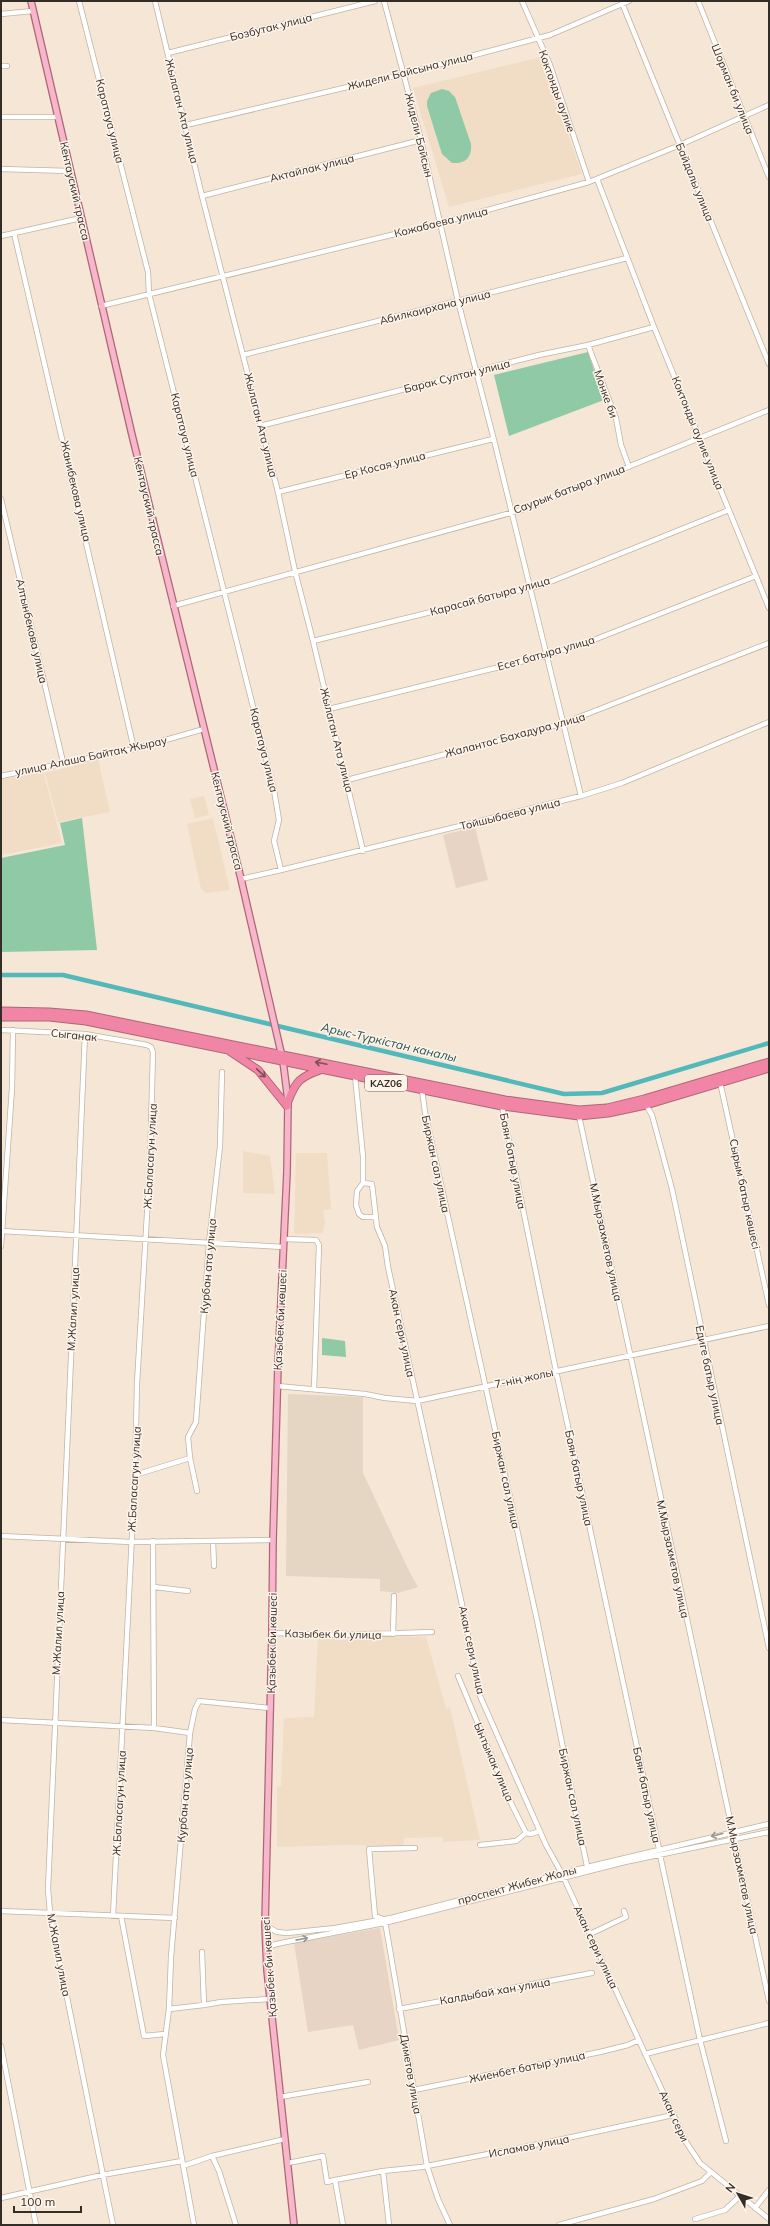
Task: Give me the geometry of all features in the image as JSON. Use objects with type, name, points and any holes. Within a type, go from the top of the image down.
[{"type":"highway","name":"KАZ06","points":[[1,1011],[49,1012],[86,1016],[283,1058],[548,1108],[579,1110],[607,1108],[644,1099],[769,1062]]},
{"type":"highway","name":"KАZ06","points":[[1,1017],[49,1018],[86,1021],[229,1050],[283,1058],[320,1070],[502,1106],[579,1116],[608,1113],[646,1105],[769,1068]]},
{"type":"highway","points":[[229,1050],[261,1073],[287,1103],[293,1087],[301,1077],[320,1070]]},
{"type":"main road","name":"Кентауский трасса","points":[[31,1],[101,306],[173,606],[241,878],[278,1036]]},
{"type":"main road","name":"Қазыбек би көшесі","points":[[278,1036],[283,1058],[287,1103],[288,1172],[278,1386],[273,1540],[265,1925],[270,1999],[294,2225]]},
{"type":"street","name":"Каратауа улица","points":[[79,1],[148,272],[149,294],[274,790],[279,820],[274,841],[281,870]]},
{"type":"street","name":"Жылаган Ата улица","points":[[155,1],[186,124],[202,196],[278,492],[295,572],[347,780],[363,851]]},
{"type":"street","name":"Бозбутак улица","points":[[168,53],[375,1]]},
{"type":"street","name":"Жидели Байсын","points":[[384,1],[422,140],[458,301],[529,588],[548,654],[581,796]]},
{"type":"street","name":"Коктонды аулие","points":[[522,1],[550,65],[589,182]]},
{"type":"street","name":"Жидели Байсына улица","points":[[186,124],[403,74],[550,35],[622,2],[629,1]]},
{"type":"street","name":"Шорман би улица","points":[[698,1],[769,177]]},
{"type":"street","name":"Байдалы улица","points":[[622,2],[769,364]]},
{"type":"street","points":[[1,14],[33,11]]},
{"type":"street","points":[[1,66],[7,66]]},
{"type":"street","name":"Кожабаева улица","points":[[101,306],[222,275],[440,223],[589,182],[680,145],[769,105]]},
{"type":"street","points":[[1,117],[58,117]]},
{"type":"street","name":"Актайлак улица","points":[[202,196],[422,140]]},
{"type":"street","points":[[1,169],[70,171]]},
{"type":"street","name":"Коктонды аулие улица","points":[[597,179],[654,327],[769,608]]},
{"type":"street","points":[[1,236],[81,218]]},
{"type":"street","name":"Жанибекова улица","points":[[14,233],[63,437],[134,749]]},
{"type":"street","name":"Абилкаирхана улица","points":[[244,355],[627,258]]},
{"type":"street","name":"Барак Султан улица","points":[[260,426],[539,355],[588,345],[654,327]]},
{"type":"street","name":"Монке би","points":[[588,345],[616,418],[621,445],[629,467]]},
{"type":"street","name":"Саурык батыра улица","points":[[173,606],[521,510],[769,410]]},
{"type":"street","name":"Ер Косая улица","points":[[278,492],[493,439]]},
{"type":"street","name":"Алтынбекова улица","points":[[1,499],[63,762]]},
{"type":"street","name":"Карасай батыра улица","points":[[313,641],[545,584],[729,510]]},
{"type":"street","name":"Есет батыра улица","points":[[329,710],[548,654],[591,641],[756,576]]},
{"type":"street","name":"Жалантос Бахадура улица","points":[[347,780],[564,723],[769,643]]},
{"type":"street","name":"Тойшыбаева улица","points":[[241,878],[363,851],[581,796],[622,783],[769,722]]},
{"type":"street","name":"улица Алаша Байтақ Жырау","points":[[1,776],[63,762],[134,749],[204,729]]},
{"type":"street","name":"Сыганак","points":[[1,1030],[85,1034],[147,1045]]},
{"type":"street","points":[[1,1246],[12,1094],[13,1030]]},
{"type":"street","name":"М.Жалил улица","points":[[85,1034],[48,1889],[50,1913],[113,2225]]},
{"type":"street","name":"Ж.Баласагун улица","points":[[113,1916],[135,1475],[137,1384],[146,1239],[153,1052],[151,1047],[147,1045]]},
{"type":"street","name":"Курбан ата улица","points":[[197,1491],[190,1458],[188,1437],[196,1422],[209,1242],[220,1146],[222,1072]]},
{"type":"street","points":[[355,1076],[363,1157],[363,1183],[357,1191],[356,1205],[359,1214],[363,1217],[374,1217],[376,1219]]},
{"type":"street","name":"Сырым батыр көшесі","points":[[720,1082],[769,1305]]},
{"type":"street","name":"Биржан сал улица","points":[[422,1090],[426,1120],[537,1620],[588,1869]]},
{"type":"street","name":"Едиге батыр улица","points":[[646,1105],[652,1115],[672,1189],[702,1339],[769,1648]]},
{"type":"street","name":"Баян батыр улица","points":[[502,1106],[556,1371],[659,1849]]},
{"type":"street","name":"М.Мырзахметов улица","points":[[579,1116],[629,1355],[769,2001]]},
{"type":"street","name":"Акан сери улица","points":[[363,1183],[372,1184],[377,1227],[385,1246],[388,1267],[480,1696],[540,1831],[563,1876],[645,2054]]},
{"type":"street","points":[[2,1231],[284,1247]]},
{"type":"street","points":[[284,1239],[316,1240],[319,1245],[314,1389]]},
{"type":"street","name":"7-нің жолы","points":[[278,1386],[417,1401],[702,1339],[769,1326]]},
{"type":"street","points":[[135,1475],[190,1458]]},
{"type":"street","points":[[1,1536],[131,1542],[273,1540]]},
{"type":"street","points":[[153,1541],[154,1728]]},
{"type":"street","points":[[213,1541],[214,1566]]},
{"type":"street","points":[[154,1587],[188,1591]]},
{"type":"street","name":"Казыбек би улица","points":[[393,1634],[394,1596]]},
{"type":"street","name":"Казыбек би улица","points":[[272,1633],[393,1634],[432,1632]]},
{"type":"street","name":"Ынтымак улица","points":[[458,1676],[511,1803],[526,1833]]},
{"type":"street","points":[[190,1733],[195,1709],[199,1701],[270,1708]]},
{"type":"street","name":"Курбан ата улица","points":[[1,1720],[54,1724],[154,1728],[190,1733],[176,1918],[171,1957],[170,2009],[166,2034]]},
{"type":"street","name":"проспект Жибек Жолы","points":[[266,1952],[274,1945],[282,1942],[384,1922],[563,1876],[659,1849],[732,1831],[769,1824]]},
{"type":"street","points":[[480,1845],[516,1841],[526,1833],[531,1834],[540,1831]]},
{"type":"street","name":"проспект Жибек Жолы","points":[[588,1869],[769,1832]]},
{"type":"street","name":"Диметов улица","points":[[415,1848],[369,1849],[376,1916],[384,1922],[426,2166],[438,2199],[450,2225]]},
{"type":"street","name":"Баян батыр улица","points":[[660,1855],[700,2040],[726,2141]]},
{"type":"street","points":[[1,1911],[176,1918]]},
{"type":"street","points":[[590,1934],[626,1917],[624,1911]]},
{"type":"street","points":[[121,1916],[144,2036],[166,2034],[162,2055],[194,2225]]},
{"type":"street","name":"проспект Жибек Жолы","points":[[265,1925],[277,1932],[287,1933],[384,1922]]},
{"type":"street","points":[[202,1952],[204,2005]]},
{"type":"street","name":"Калдыбай хан улица","points":[[399,2009],[592,1973]]},
{"type":"street","points":[[170,2009],[222,2002],[270,1999]]},
{"type":"street","points":[[645,2054],[769,2023]]},
{"type":"street","name":"Жиенбет батыр улица","points":[[414,2090],[600,2052],[628,2045],[639,2040]]},
{"type":"street","points":[[1,2046],[36,2225]]},
{"type":"street","name":"Акан сери","points":[[645,2054],[692,2153],[711,2172],[769,2219]]},
{"type":"street","points":[[280,2097],[368,2082]]},
{"type":"street","name":"Исламов улица","points":[[335,2180],[383,2171],[426,2166],[550,2142],[673,2115]]},
{"type":"street","points":[[1,2198],[102,2175],[182,2163],[285,2139]]},
{"type":"street","points":[[212,2156],[219,2171],[236,2225]]},
{"type":"street","points":[[288,2163],[323,2156],[328,2182],[335,2180],[343,2225]]},
{"type":"street","points":[[383,2171],[389,2225]]},
{"type":"street","points":[[559,2225],[654,2198],[702,2181],[711,2172]]},
{"type":"street","points":[[755,2208],[769,2190]]},
{"type":"street","points":[[695,2219],[725,2210],[740,2196]]},
{"type":"shaded area","points":[[541,57],[582,174],[449,207],[413,88]]},
{"type":"shaded area","points":[[98,759],[110,812],[58,822],[45,773]]},
{"type":"shaded area","points":[[43,771],[62,843],[1,855],[1,780]]},
{"type":"shaded area","points":[[204,796],[209,815],[195,818],[190,799]]},
{"type":"shaded area","points":[[213,818],[230,890],[206,893],[201,889],[187,824]]},
{"type":"shaded area","points":[[475,827],[488,880],[456,888],[443,835]]},
{"type":"shaded area","points":[[243,1151],[270,1156],[275,1194],[243,1193]]},
{"type":"shaded area","points":[[296,1153],[327,1153],[331,1209],[323,1210],[325,1223],[322,1233],[294,1234]]},
{"type":"shaded area","points":[[288,1394],[363,1397],[363,1473],[418,1587],[398,1593],[380,1591],[380,1579],[286,1576]]},
{"type":"shaded area","points":[[318,1635],[426,1637],[446,1708],[450,1707],[480,1840],[443,1842],[443,1837],[404,1838],[403,1847],[350,1845],[277,1847],[277,1787],[281,1786],[284,1718],[314,1717]]},
{"type":"shaded area","points":[[380,1928],[399,2040],[359,2050],[353,2025],[308,2032],[294,1943]]},
{"type":"green space","points":[[442,89],[449,91],[455,97],[471,144],[470,153],[467,159],[457,163],[452,163],[442,154],[427,106],[427,101],[431,93]]},
{"type":"green space","points":[[588,352],[604,400],[509,436],[494,375]]},
{"type":"green space","points":[[82,818],[97,950],[1,952],[1,858],[65,845],[60,823]]},
{"type":"green space","points":[[322,1338],[345,1341],[346,1357],[322,1355]]},
{"type":"waterway","name":"Арыс-Түркістан каналы","points":[[1,975],[63,975],[564,1094],[602,1093],[769,1043]]}]
